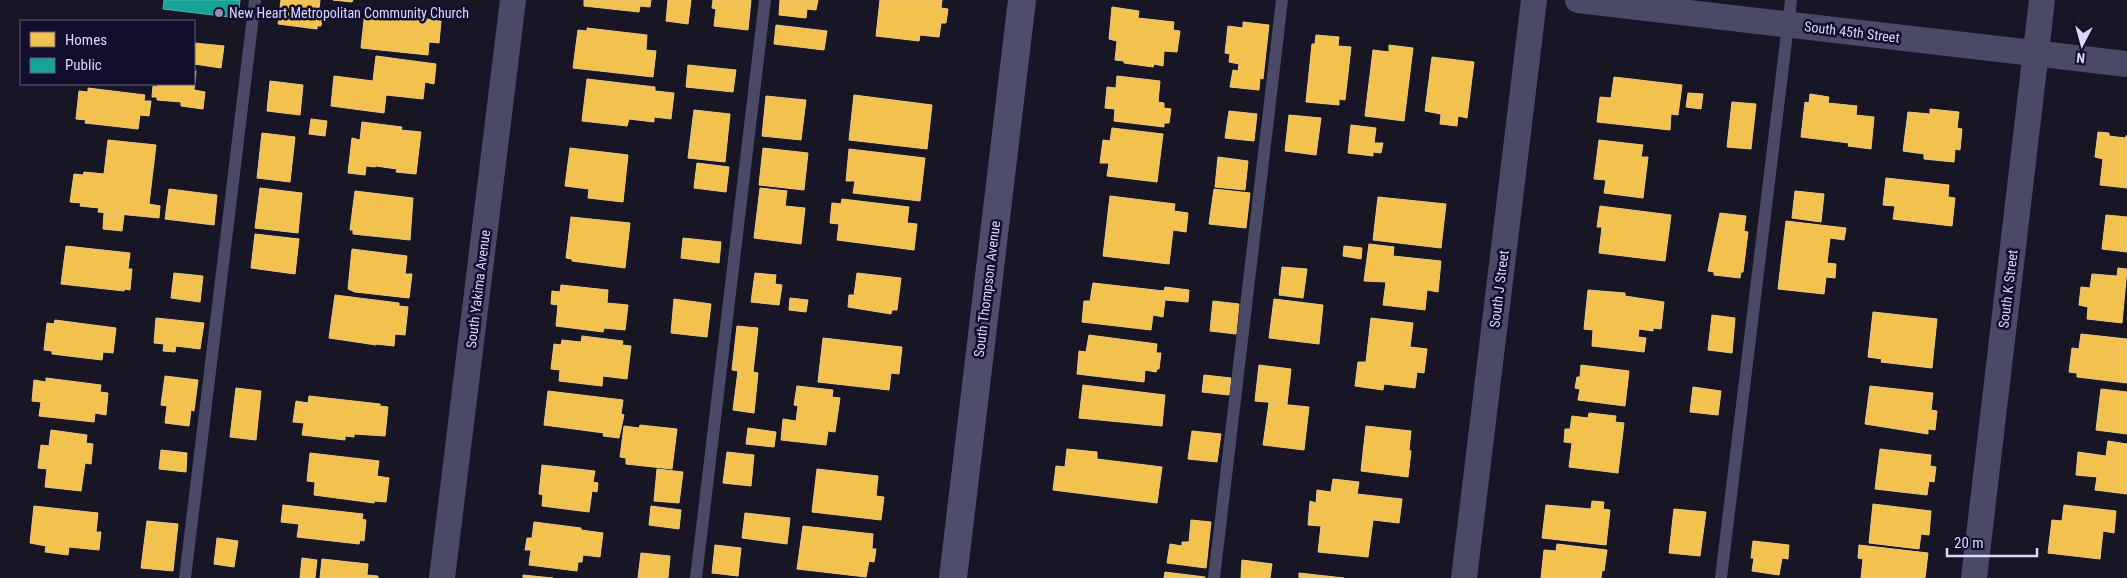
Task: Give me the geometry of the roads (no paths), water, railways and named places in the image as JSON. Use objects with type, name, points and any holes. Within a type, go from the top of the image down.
[{"type":"main road","name":"South Thompson Avenue","points":[[953,578],[1022,0]]},
{"type":"street","name":"South Yakima Avenue","points":[[442,578],[513,0]]},
{"type":"street","name":"South J Street","points":[[1464,578],[1534,0]]},
{"type":"street","name":"South 45th Street","points":[[1578,0],[1790,12],[2036,53],[2127,64]]},
{"type":"street","name":"South K Street","points":[[1974,578],[2042,0]]},
{"type":"lane","points":[[185,578],[255,0]]},
{"type":"lane","points":[[696,578],[765,0]]},
{"type":"lane","points":[[1214,578],[1282,0]]},
{"type":"lane","points":[[1721,578],[1790,12]]},
{"type":"place","name":"New Heart Metropolitan Community Church","points":[[219,13]]}]
